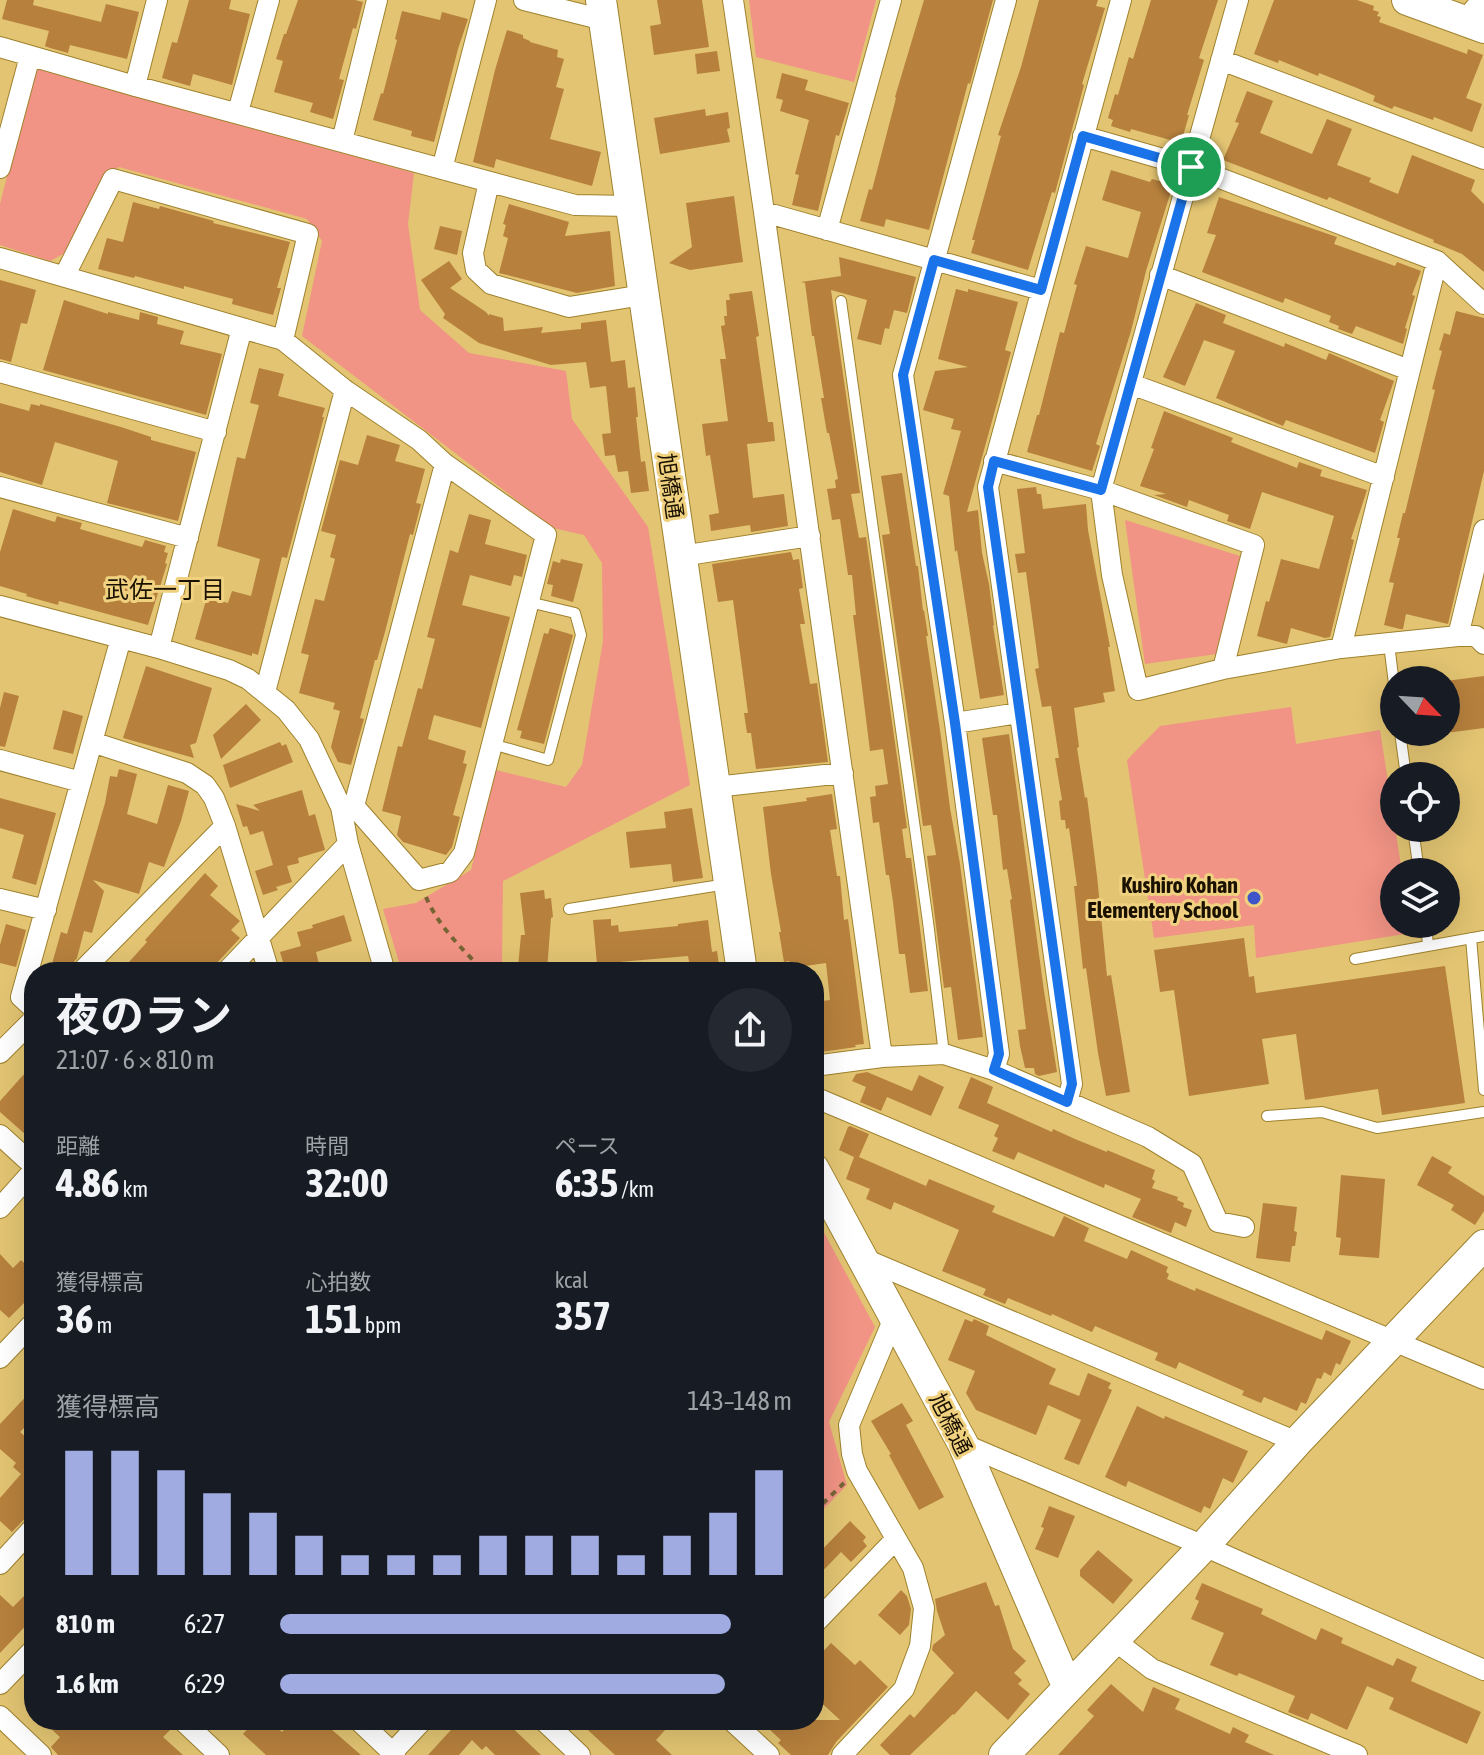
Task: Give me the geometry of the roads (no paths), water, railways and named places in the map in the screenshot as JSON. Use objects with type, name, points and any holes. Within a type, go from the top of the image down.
[{"type":"street","points":[[135,86],[157,0]]},
{"type":"street","points":[[238,112],[269,0]]},
{"type":"street","points":[[342,141],[377,0]]},
{"type":"street","points":[[442,169],[486,0]]},
{"type":"street","points":[[524,0],[602,10]]},
{"type":"street","points":[[733,0],[882,1057]]},
{"type":"street","points":[[827,230],[891,0]]},
{"type":"street","points":[[994,1070],[999,1054],[955,723],[903,375],[1006,0]]},
{"type":"street","points":[[1067,1102],[1072,1084],[988,487],[1121,0]]},
{"type":"street","points":[[1238,0],[1101,490],[1112,575],[1138,690],[1223,669],[1341,648],[1458,636],[1476,636],[1484,644]]},
{"type":"street","points":[[1407,0],[1477,17]]},
{"type":"street","name":"旭橋通","points":[[602,10],[741,962]]},
{"type":"street","points":[[0,47],[575,205],[630,206]]},
{"type":"street","points":[[0,168],[30,56]]},
{"type":"street","points":[[1221,60],[1484,159]]},
{"type":"street","points":[[1083,136],[1191,167],[1437,261],[1484,304]]},
{"type":"street","points":[[65,275],[113,179],[308,234],[283,340]]},
{"type":"street","points":[[489,182],[473,253],[476,270],[491,284],[569,307],[643,295]]},
{"type":"street","points":[[764,212],[1041,290]]},
{"type":"street","points":[[0,258],[283,340],[345,390],[419,440],[445,464],[546,535],[464,853],[450,872],[419,880],[348,807],[309,739],[286,710],[248,679],[159,648],[0,606]]},
{"type":"street","points":[[1341,648],[1437,261]]},
{"type":"street","points":[[1160,275],[1409,370]]},
{"type":"street","points":[[159,648],[242,328]]},
{"type":"street","points":[[0,372],[216,432]]},
{"type":"street","points":[[1131,384],[1384,477]]},
{"type":"street","points":[[265,692],[345,390]]},
{"type":"street","points":[[994,461],[1101,490],[1254,545],[1223,669]]},
{"type":"street","points":[[382,962],[348,844],[348,807],[445,464]]},
{"type":"street","points":[[0,487],[188,538]]},
{"type":"street","points":[[1458,636],[1484,530]]},
{"type":"street","points":[[681,556],[810,536]]},
{"type":"street","points":[[31,962],[121,638]]},
{"type":"street","points":[[955,723],[1019,713]]},
{"type":"street","points":[[92,742],[187,773],[205,785],[225,826],[266,962]]},
{"type":"street","points":[[0,760],[81,782]]},
{"type":"street","points":[[715,787],[843,773]]},
{"type":"street","points":[[91,962],[225,826]]},
{"type":"street","points":[[236,962],[348,844]]},
{"type":"street","points":[[0,899],[46,910]]},
{"type":"street","points":[[0,1053],[24,1029]]},
{"type":"street","points":[[824,1065],[882,1057],[944,1054],[994,1070],[1148,1137],[1192,1164],[1218,1222],[1244,1227]]},
{"type":"street","points":[[824,1101],[1484,1379]]},
{"type":"street","points":[[0,1135],[24,1158]]},
{"type":"street","points":[[0,1208],[24,1180]]},
{"type":"street","name":"旭橋通","points":[[824,1188],[963,1444],[1068,1688]]},
{"type":"street","points":[[1004,1755],[1484,1245]]},
{"type":"street","points":[[862,1258],[1297,1442]]},
{"type":"street","points":[[842,1755],[904,1689],[920,1646],[924,1608],[913,1568],[857,1471],[849,1425],[894,1318]]},
{"type":"street","points":[[0,1358],[24,1333]]},
{"type":"street","points":[[963,1444],[1484,1670]]},
{"type":"street","points":[[0,1564],[24,1538]]},
{"type":"street","points":[[824,1614],[896,1539]]},
{"type":"street","points":[[1114,1640],[1152,1669],[1357,1755]]},
{"type":"street","points":[[2,1678],[24,1658]]},
{"type":"street","points":[[0,1716],[41,1755]]},
{"type":"street","points":[[193,1730],[219,1755]]},
{"type":"street","points":[[368,1730],[393,1754],[414,1730]]},
{"type":"street","points":[[554,1730],[580,1755]]},
{"type":"street","points":[[742,1730],[769,1755]]},
{"type":"lane","points":[[841,301],[944,1054]]},
{"type":"lane","points":[[492,744],[548,760],[581,635],[575,613],[529,602]]},
{"type":"lane","points":[[1389,644],[1392,666]]},
{"type":"lane","points":[[569,909],[729,884]]},
{"type":"lane","points":[[1355,959],[1484,936]]},
{"type":"lane","points":[[1427,938],[1428,945]]},
{"type":"lane","points":[[1471,938],[1484,1090]]},
{"type":"lane","points":[[1267,1116],[1322,1112],[1377,1128],[1484,1112]]},
{"type":"place","name":"Kushiro Kohan Elementery School","points":[[1254,898]]},
{"type":"district","name":"武佐一丁目","points":[[165,590]]}]
